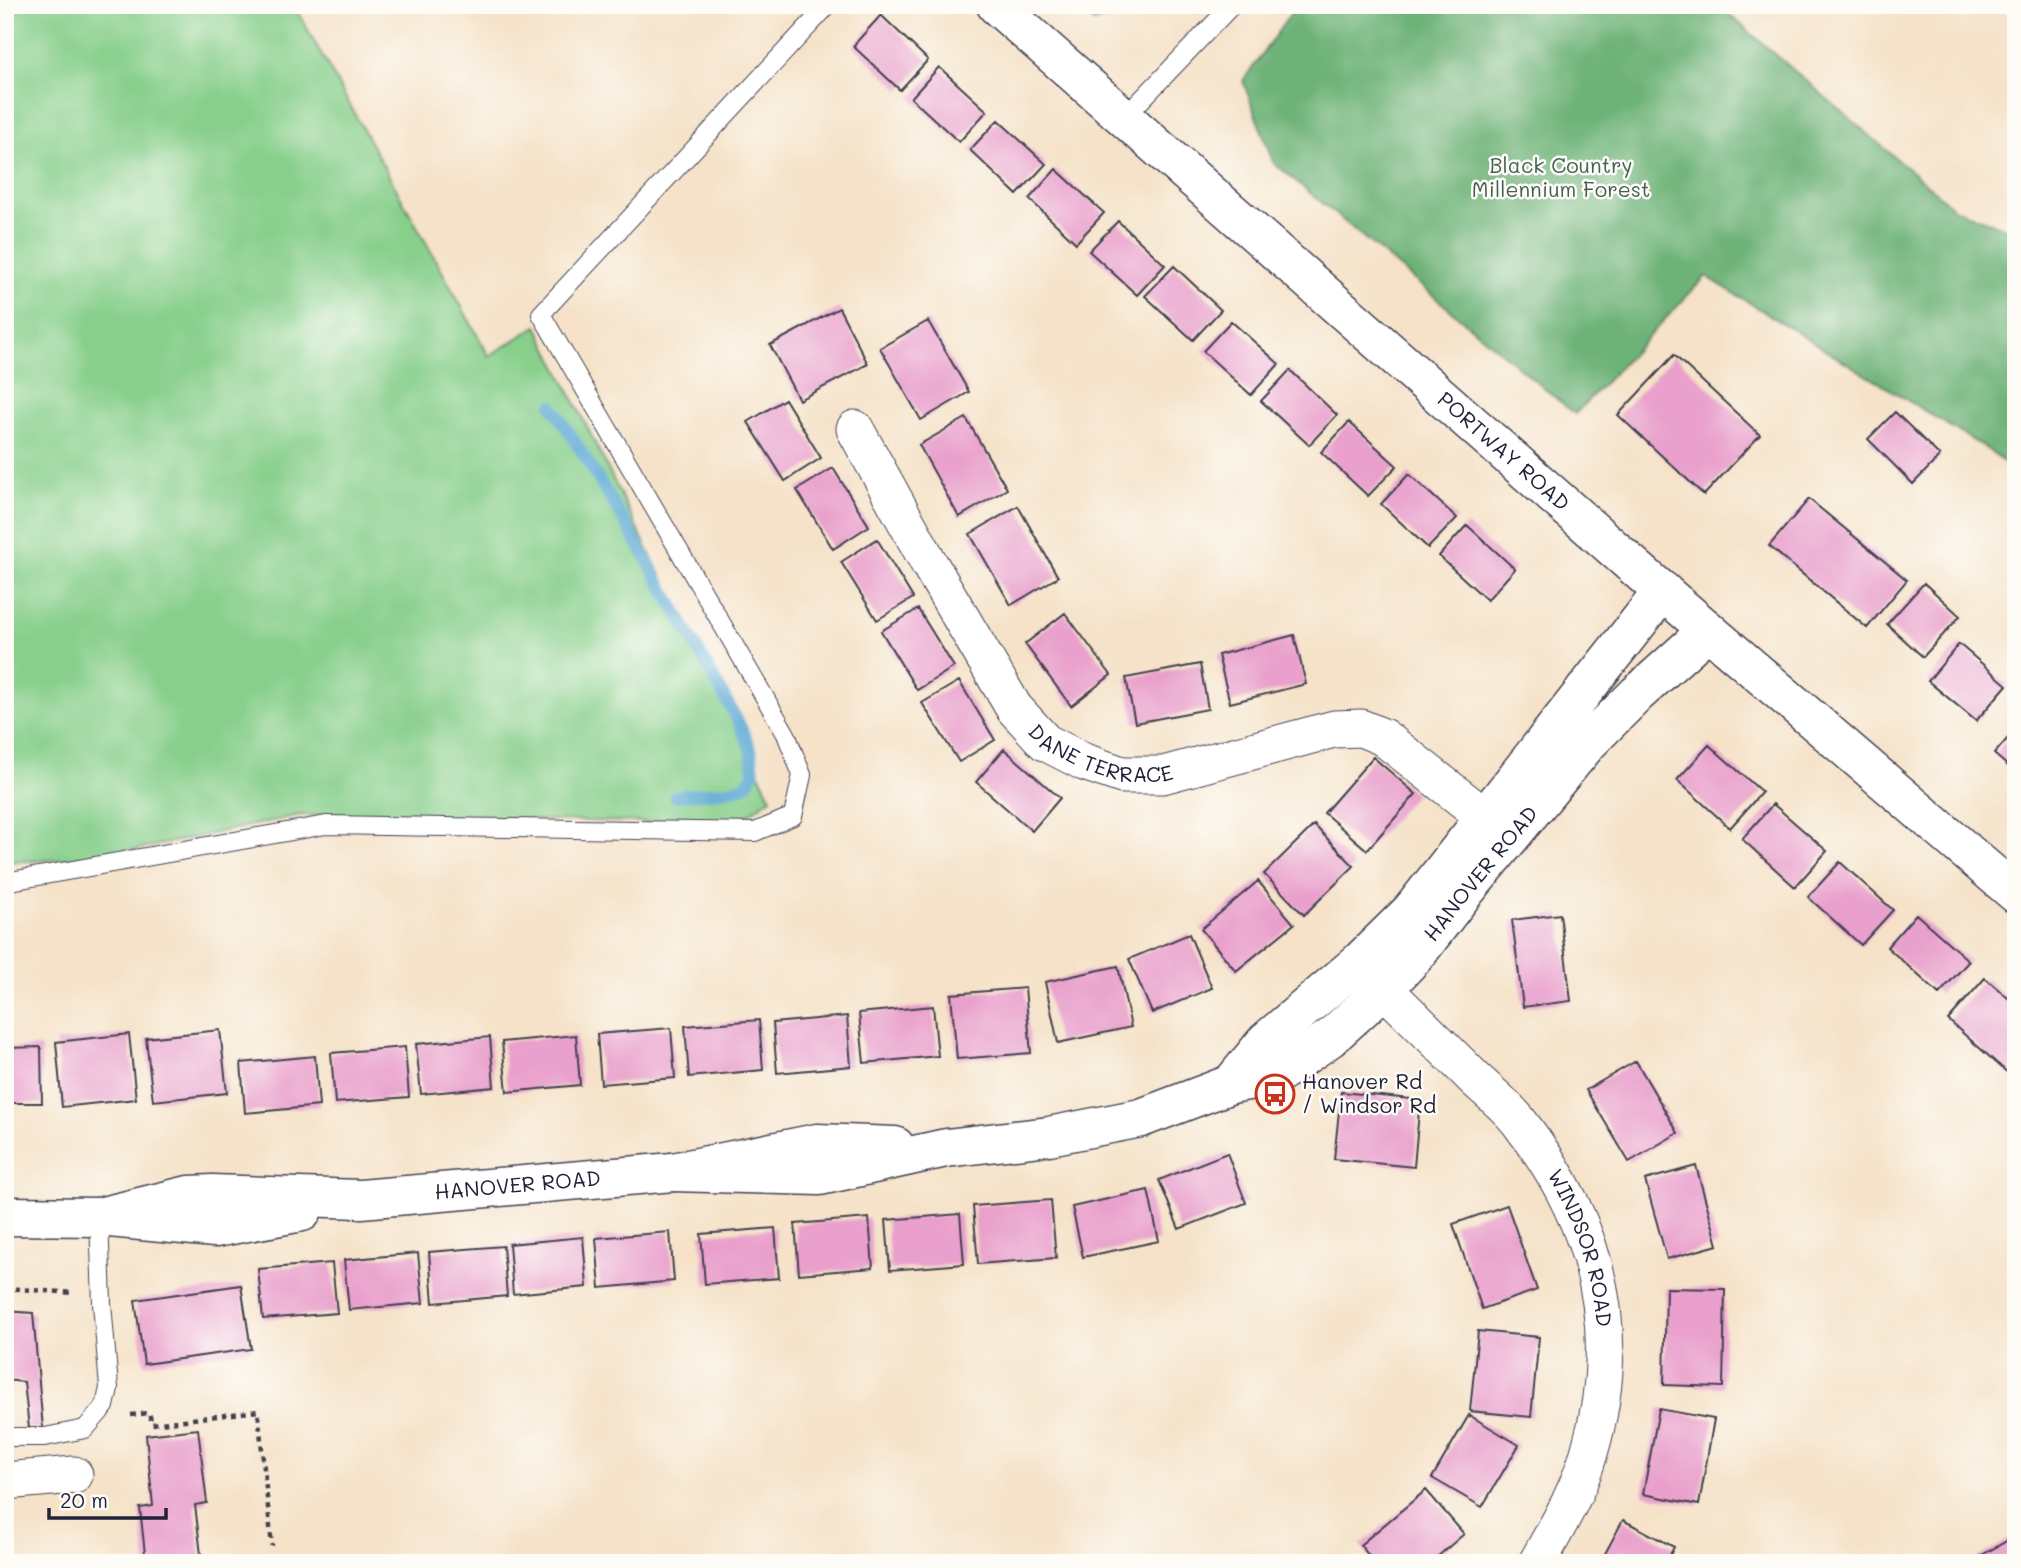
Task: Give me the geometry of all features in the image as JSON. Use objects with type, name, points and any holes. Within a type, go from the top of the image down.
[{"type":"street","name":"PORTWAY ROAD","points":[[996,5],[1662,590],[2016,894]]},
{"type":"street","name":"DANE TERRACE","points":[[855,429],[930,565],[1014,708],[1045,742],[1084,762],[1122,775],[1163,775],[1334,729],[1360,728],[1383,737],[1497,828]]},
{"type":"street","name":"HANOVER ROAD","points":[[5,1216],[99,1217],[215,1228],[361,1199],[673,1172],[820,1176],[946,1148],[1049,1136],[1141,1118],[1231,1084],[1275,1076],[1330,1038],[1372,976],[1417,954],[1497,828],[1662,590]]},
{"type":"street","name":"HANOVER ROAD","points":[[1497,828],[1637,694],[1709,630]]},
{"type":"street","name":"WINDSOR ROAD","points":[[1372,976],[1520,1122],[1578,1219],[1597,1271],[1605,1330],[1602,1389],[1589,1453],[1567,1509],[1537,1563]]},
{"type":"street","points":[[5,1481],[75,1475]]},
{"type":"lane","points":[[5,882],[326,825],[755,832],[793,816],[802,775],[786,734],[541,314],[828,5]]},
{"type":"lane","points":[[1125,118],[1232,5]]},
{"type":"lane","points":[[5,1437],[45,1437],[85,1429],[105,1406],[109,1388],[101,1295],[99,1217]]},
{"type":"path","points":[[5,1288],[101,1295]]},
{"type":"path","points":[[152,1424],[258,1411],[272,1546]]},
{"type":"green space","points":[[5,5],[294,5],[489,356],[537,326],[771,798],[735,824],[301,815],[96,858],[5,862]]},
{"type":"green space","points":[[1075,5],[1145,5],[1094,22]]},
{"type":"green space","name":"Black Country Millennium Forest","points":[[1297,5],[1718,5],[1955,209],[2016,232],[2016,472],[1988,450],[1706,276],[1575,414],[1273,162],[1243,81]]},
{"type":"building","points":[[881,15],[928,60],[900,90],[853,46]]},
{"type":"building","points":[[939,67],[987,111],[959,142],[911,98]]},
{"type":"building","points":[[998,120],[1046,164],[1017,195],[970,150]]},
{"type":"building","points":[[1056,169],[1104,213],[1076,243],[1029,199]]},
{"type":"building","points":[[1118,221],[1165,265],[1137,295],[1089,251]]},
{"type":"building","points":[[1174,266],[1221,310],[1193,340],[1145,296]]},
{"type":"building","points":[[839,308],[868,364],[799,400],[770,345]]},
{"type":"building","points":[[928,321],[969,392],[921,420],[880,348]]},
{"type":"building","points":[[1231,321],[1279,364],[1251,395],[1203,351]]},
{"type":"building","points":[[1674,355],[1760,435],[1704,495],[1618,415]]},
{"type":"building","points":[[1290,370],[1337,415],[1309,445],[1261,401]]},
{"type":"building","points":[[785,399],[821,458],[785,481],[748,422]]},
{"type":"building","points":[[1895,412],[1940,456],[1913,484],[1868,439]]},
{"type":"building","points":[[966,418],[1007,489],[959,517],[919,445]]},
{"type":"building","points":[[1349,422],[1397,466],[1368,496],[1321,452]]},
{"type":"building","points":[[833,468],[869,526],[833,549],[797,490]]},
{"type":"building","points":[[1409,474],[1457,518],[1428,548],[1381,504]]},
{"type":"building","points":[[1809,499],[1907,580],[1867,628],[1769,546]]},
{"type":"building","points":[[1018,506],[1058,577],[1011,605],[970,534]]},
{"type":"building","points":[[1467,525],[1515,569],[1487,600],[1439,556]]},
{"type":"building","points":[[877,539],[913,598],[877,620],[841,562]]},
{"type":"building","points":[[1924,583],[1960,616],[1923,657],[1887,624]]},
{"type":"building","points":[[918,609],[954,667],[917,690],[881,631]]},
{"type":"building","points":[[1065,613],[1111,675],[1071,706],[1025,644]]},
{"type":"building","points":[[1294,635],[1306,684],[1230,703],[1218,655]]},
{"type":"building","points":[[1959,644],[2007,685],[1976,721],[1928,681]]},
{"type":"building","points":[[1200,664],[1208,709],[1135,723],[1126,678]]},
{"type":"building","points":[[959,681],[995,740],[959,762],[922,703]]},
{"type":"building","points":[[2016,729],[2016,773],[1994,754]]},
{"type":"building","points":[[1709,745],[1762,792],[1730,828],[1677,780]]},
{"type":"building","points":[[1004,749],[1060,798],[1032,831],[976,782]]},
{"type":"building","points":[[1373,757],[1416,794],[1367,850],[1324,813]]},
{"type":"building","points":[[1773,804],[1827,851],[1795,887],[1742,839]]},
{"type":"building","points":[[1314,825],[1354,866],[1304,915],[1264,874]]},
{"type":"building","points":[[1840,862],[1893,910],[1861,945],[1808,897]]},
{"type":"building","points":[[1258,881],[1294,924],[1236,971],[1201,929]]},
{"type":"building","points":[[1560,914],[1571,1001],[1523,1007],[1512,920]]},
{"type":"building","points":[[1916,914],[1969,961],[1939,994],[1887,947]]},
{"type":"building","points":[[1189,934],[1212,988],[1152,1013],[1129,959]]},
{"type":"building","points":[[1118,966],[1131,1027],[1058,1043],[1045,982]]},
{"type":"building","points":[[1985,978],[2016,1005],[2016,1066],[2009,1074],[1948,1020]]},
{"type":"building","points":[[1025,988],[1031,1053],[957,1059],[951,994]]},
{"type":"building","points":[[933,1006],[938,1056],[864,1063],[859,1013]]},
{"type":"building","points":[[847,1016],[851,1066],[777,1073],[773,1023]]},
{"type":"building","points":[[759,1020],[763,1070],[689,1077],[685,1026]]},
{"type":"building","points":[[671,1028],[675,1078],[601,1084],[597,1034]]},
{"type":"building","points":[[220,1030],[227,1093],[153,1101],[146,1038]]},
{"type":"building","points":[[129,1034],[136,1099],[62,1107],[56,1042]]},
{"type":"building","points":[[576,1035],[580,1085],[507,1092],[502,1042]]},
{"type":"building","points":[[490,1037],[494,1087],[421,1094],[416,1044]]},
{"type":"building","points":[[41,1047],[42,1103],[5,1103],[5,1048]]},
{"type":"building","points":[[405,1047],[409,1097],[335,1103],[331,1053]]},
{"type":"building","points":[[315,1056],[319,1106],[245,1113],[241,1063]]},
{"type":"building","points":[[1636,1061],[1678,1133],[1629,1162],[1586,1090]]},
{"type":"building","points":[[1341,1092],[1420,1100],[1414,1167],[1334,1159]]},
{"type":"building","points":[[1227,1153],[1246,1203],[1179,1229],[1159,1180]]},
{"type":"building","points":[[1696,1166],[1718,1245],[1667,1259],[1645,1180]]},
{"type":"building","points":[[1148,1190],[1159,1241],[1083,1257],[1072,1207]]},
{"type":"building","points":[[1051,1200],[1056,1258],[978,1264],[973,1206]]},
{"type":"building","points":[[1507,1205],[1537,1290],[1482,1309],[1453,1224]]},
{"type":"building","points":[[960,1214],[964,1264],[890,1270],[886,1220]]},
{"type":"building","points":[[869,1218],[873,1268],[799,1274],[795,1224]]},
{"type":"building","points":[[775,1228],[779,1278],[705,1284],[701,1234]]},
{"type":"building","points":[[670,1232],[674,1281],[600,1288],[596,1238]]},
{"type":"building","points":[[583,1237],[587,1287],[513,1294],[509,1244]]},
{"type":"building","points":[[503,1246],[507,1296],[433,1303],[429,1252]]},
{"type":"building","points":[[418,1253],[423,1303],[349,1310],[344,1260]]},
{"type":"building","points":[[332,1263],[337,1313],[263,1319],[258,1269]]},
{"type":"building","points":[[241,1285],[251,1349],[144,1364],[135,1300]]},
{"type":"building","points":[[1666,1288],[1725,1289],[1723,1387],[1664,1385]]},
{"type":"building","points":[[5,1311],[33,1313],[43,1429],[29,1428],[24,1382],[5,1380]]},
{"type":"building","points":[[1478,1331],[1539,1337],[1531,1417],[1470,1411]]},
{"type":"building","points":[[1659,1409],[1714,1419],[1699,1505],[1643,1494]]},
{"type":"building","points":[[1469,1415],[1519,1445],[1482,1507],[1432,1478]]},
{"type":"building","points":[[198,1429],[207,1503],[195,1505],[202,1563],[146,1563],[140,1508],[153,1506],[146,1435]]},
{"type":"building","points":[[1426,1490],[1464,1534],[1430,1563],[1375,1563],[1360,1545]]},
{"type":"building","points":[[1623,1520],[1674,1547],[1666,1563],[1600,1563]]},
{"type":"building","points":[[2012,1538],[2016,1546],[2016,1563],[1968,1563]]},
{"type":"building","points":[[1338,1555],[1339,1563],[1286,1563],[1286,1561]]},
{"type":"waterway","points":[[552,406],[649,564],[740,725],[751,750],[754,772],[745,786],[726,791],[675,796]]},
{"type":"place","name":"Hanover Rd / Windsor Rd","points":[[1275,1094]]}]
